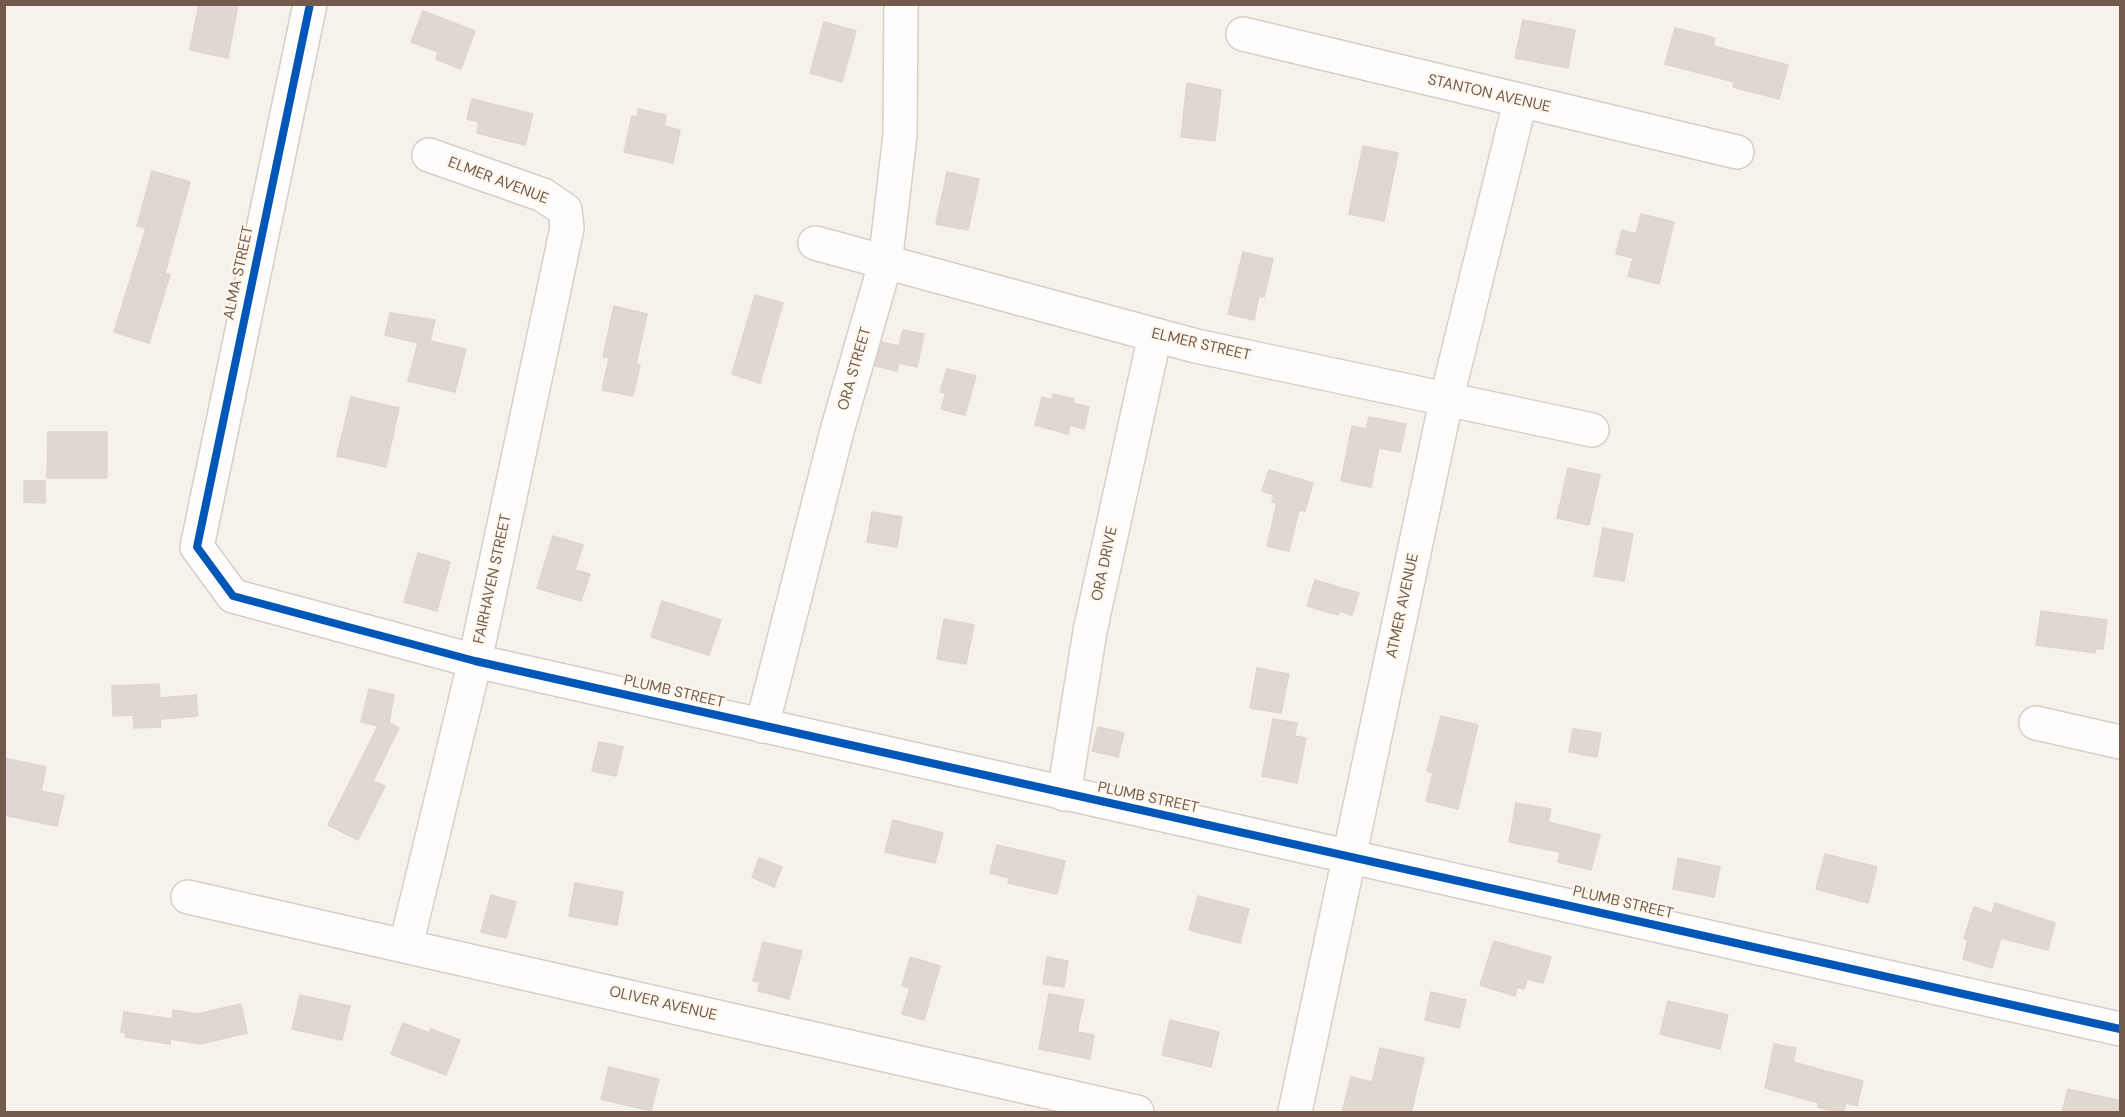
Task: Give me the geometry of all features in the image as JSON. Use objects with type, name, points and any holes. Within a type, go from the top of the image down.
[{"type":"street","name":"ALMA STREET","points":[[197,547],[310,4]]},
{"type":"street","name":"ORA STREET","points":[[762,726],[837,431],[885,264],[900,135],[901,4]]},
{"type":"street","name":"STANTON AVENUE","points":[[1242,34],[1737,152]]},
{"type":"street","name":"ATMER AVENUE","points":[[1295,1113],[1447,397],[1520,102]]},
{"type":"street","name":"ELMER AVENUE","points":[[429,155],[543,195],[565,210]]},
{"type":"street","name":"FAIRHAVEN STREET","points":[[406,945],[475,661],[567,228],[565,210]]},
{"type":"street","name":"ELMER STREET","points":[[815,243],[885,264],[1155,335],[1592,430]]},
{"type":"street","name":"ORA DRIVE","points":[[1064,794],[1090,631],[1155,335]]},
{"type":"street","name":"PLUMB STREET","points":[[197,547],[233,596],[475,661],[1064,794],[1351,855],[2121,1029]]},
{"type":"street","points":[[2036,723],[2121,742]]},
{"type":"street","name":"OLIVER AVENUE","points":[[188,897],[1137,1113]]},
{"type":"building","points":[[199,4],[238,4],[228,58],[190,50]]},
{"type":"building","points":[[423,11],[475,31],[461,69],[436,59],[438,52],[411,42]]},
{"type":"building","points":[[1523,20],[1575,30],[1568,68],[1515,58]]},
{"type":"building","points":[[824,22],[856,31],[842,82],[810,73]]},
{"type":"building","points":[[1675,28],[1715,38],[1713,46],[1788,65],[1779,99],[1733,87],[1734,82],[1665,64]]},
{"type":"building","points":[[1187,83],[1221,90],[1215,141],[1181,137]]},
{"type":"building","points":[[472,99],[533,114],[525,145],[477,133],[479,122],[467,119]]},
{"type":"building","points":[[638,109],[666,115],[664,126],[680,130],[673,163],[624,152],[632,116],[637,117]]},
{"type":"building","points":[[1363,146],[1398,153],[1384,221],[1349,214]]},
{"type":"building","points":[[152,171],[190,182],[165,273],[170,275],[149,343],[114,332],[146,228],[137,226]]},
{"type":"building","points":[[947,172],[979,179],[968,230],[936,224]]},
{"type":"building","points":[[1641,214],[1674,222],[1659,284],[1628,276],[1633,258],[1616,254],[1622,230],[1636,234]]},
{"type":"building","points":[[1243,252],[1273,259],[1264,297],[1259,296],[1254,320],[1228,314]]},
{"type":"building","points":[[755,295],[783,303],[760,383],[732,374]]},
{"type":"building","points":[[614,306],[647,314],[636,364],[640,365],[633,396],[602,390],[609,358],[603,357]]},
{"type":"building","points":[[390,313],[435,320],[430,341],[466,349],[455,392],[408,381],[418,343],[385,335]]},
{"type":"building","points":[[903,330],[924,334],[917,367],[899,363],[897,371],[875,366],[882,342],[899,346]]},
{"type":"building","points":[[947,369],[976,376],[965,415],[941,409],[946,393],[940,392]]},
{"type":"building","points":[[1053,394],[1074,399],[1073,403],[1089,407],[1084,429],[1070,425],[1068,434],[1035,425],[1042,397],[1052,400]]},
{"type":"building","points":[[351,397],[399,408],[386,467],[337,456]]},
{"type":"building","points":[[1369,417],[1406,424],[1400,452],[1379,448],[1371,487],[1341,481],[1352,426],[1366,429]]},
{"type":"building","points":[[48,432],[107,432],[107,478],[47,478]]},
{"type":"building","points":[[1568,468],[1600,475],[1589,525],[1557,518]]},
{"type":"building","points":[[1269,470],[1313,483],[1305,511],[1299,510],[1289,551],[1267,546],[1277,503],[1272,502],[1274,495],[1262,491]]},
{"type":"building","points":[[24,481],[45,481],[45,503],[24,502]]},
{"type":"building","points":[[872,512],[902,517],[897,547],[867,542]]},
{"type":"building","points":[[1603,528],[1633,534],[1624,581],[1594,576]]},
{"type":"building","points":[[553,536],[583,545],[575,570],[590,574],[581,601],[537,588]]},
{"type":"building","points":[[418,553],[450,562],[437,611],[404,602]]},
{"type":"building","points":[[1315,580],[1359,593],[1352,615],[1339,611],[1338,615],[1307,606]]},
{"type":"building","points":[[662,601],[721,620],[709,655],[651,637]]},
{"type":"building","points":[[2041,611],[2107,620],[2103,649],[2096,648],[2095,653],[2036,645]]},
{"type":"building","points":[[944,619],[974,625],[966,664],[937,659]]},
{"type":"building","points":[[1257,668],[1289,674],[1281,713],[1250,708]]},
{"type":"building","points":[[159,684],[160,698],[196,695],[198,716],[160,719],[161,727],[134,728],[133,715],[113,716],[112,686]]},
{"type":"building","points":[[369,689],[394,695],[389,723],[399,728],[373,781],[385,786],[358,840],[328,825],[378,726],[361,722]]},
{"type":"building","points":[[1441,716],[1478,725],[1458,809],[1426,801],[1433,773],[1427,771]]},
{"type":"building","points":[[1273,719],[1297,723],[1295,736],[1306,738],[1297,783],[1262,776]]},
{"type":"building","points":[[1098,727],[1124,733],[1118,757],[1092,751]]},
{"type":"building","points":[[1573,729],[1601,733],[1597,757],[1569,752]]},
{"type":"building","points":[[599,742],[623,747],[616,776],[592,771]]},
{"type":"building","points":[[4,758],[46,767],[41,791],[64,796],[57,826],[4,815]]},
{"type":"building","points":[[1516,803],[1551,809],[1548,822],[1600,835],[1591,870],[1558,862],[1560,852],[1509,842]]},
{"type":"building","points":[[893,820],[943,833],[935,863],[885,852]]},
{"type":"building","points":[[997,845],[1065,861],[1057,894],[1008,883],[1009,878],[990,873]]},
{"type":"building","points":[[1825,854],[1877,867],[1868,903],[1816,889]]},
{"type":"building","points":[[759,858],[782,867],[774,887],[752,877]]},
{"type":"building","points":[[1678,858],[1720,867],[1714,897],[1673,889]]},
{"type":"building","points":[[575,883],[623,892],[617,925],[569,916]]},
{"type":"building","points":[[491,895],[516,902],[506,938],[481,932]]},
{"type":"building","points":[[1198,896],[1249,909],[1240,943],[1189,930]]},
{"type":"building","points":[[1995,903],[2055,923],[2048,950],[2001,938],[1992,968],[1963,959],[1968,940],[1964,938],[1974,907],[1992,913]]},
{"type":"building","points":[[1494,941],[1551,957],[1543,983],[1527,979],[1524,989],[1517,987],[1515,996],[1480,985]]},
{"type":"building","points":[[763,942],[802,951],[789,999],[758,991],[760,982],[753,981]]},
{"type":"building","points":[[910,957],[940,966],[924,1020],[902,1014],[910,988],[902,986]]},
{"type":"building","points":[[1047,957],[1068,961],[1064,987],[1043,984]]},
{"type":"building","points":[[1431,992],[1466,1000],[1459,1028],[1425,1020]]},
{"type":"building","points":[[1049,994],[1084,1000],[1077,1032],[1094,1035],[1090,1059],[1039,1049]]},
{"type":"building","points":[[300,995],[350,1006],[342,1040],[292,1029]]},
{"type":"building","points":[[1668,1001],[1728,1015],[1720,1049],[1660,1034]]},
{"type":"building","points":[[241,1004],[247,1033],[200,1044],[171,1039],[170,1044],[125,1037],[126,1033],[121,1032],[124,1012],[172,1019],[173,1010],[197,1014]]},
{"type":"building","points":[[1170,1020],[1219,1032],[1211,1067],[1162,1055]]},
{"type":"building","points":[[403,1023],[429,1033],[431,1029],[460,1040],[446,1075],[391,1054]]},
{"type":"building","points":[[1774,1044],[1796,1048],[1793,1062],[1863,1081],[1857,1106],[1846,1103],[1843,1113],[1838,1113],[1818,1107],[1819,1103],[1765,1088]]},
{"type":"building","points":[[1380,1048],[1424,1058],[1411,1113],[1342,1113],[1351,1077],[1372,1082]]},
{"type":"building","points":[[609,1067],[659,1079],[651,1111],[601,1099]]},
{"type":"building","points":[[2068,1089],[2121,1101],[2121,1113],[2062,1113]]},
{"type":"cycle path","points":[[310,4],[197,547],[233,596],[475,661],[2120,1029]]}]
